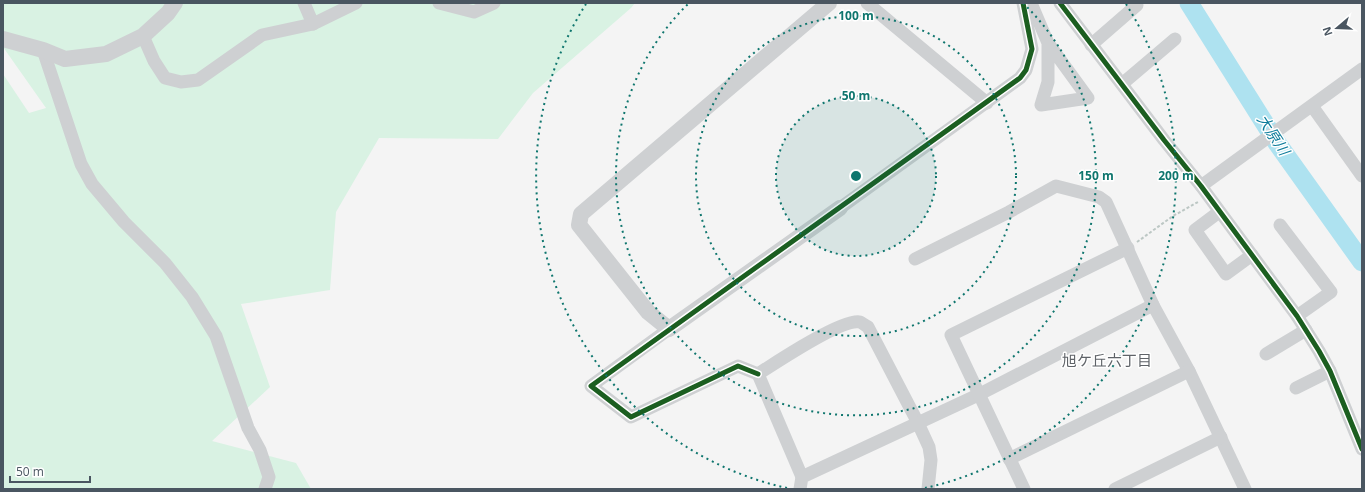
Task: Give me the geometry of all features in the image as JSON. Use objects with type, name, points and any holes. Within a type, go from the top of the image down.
[{"type":"street","points":[[3,34],[10,41],[43,50],[65,59],[106,54],[143,36],[168,13],[176,3]]},
{"type":"street","points":[[304,3],[313,24]]},
{"type":"street","points":[[143,36],[154,62],[165,78],[181,82],[198,80],[262,35],[313,24],[356,3]]},
{"type":"street","points":[[439,3],[474,12],[494,3]]},
{"type":"street","points":[[669,329],[648,312],[579,224],[581,214],[829,3]]},
{"type":"street","points":[[867,3],[987,103]]},
{"type":"street","points":[[1025,3],[1032,49],[1028,66],[1020,78],[591,386],[631,417],[738,366],[758,374],[801,483],[918,423],[978,395],[1153,305]]},
{"type":"street","points":[[1025,3],[1048,43],[1088,98],[1041,105],[1048,82],[1048,43]]},
{"type":"street","points":[[1060,3],[1205,191],[1297,316],[1330,371],[1362,449]]},
{"type":"street","points":[[1091,45],[1137,5]]},
{"type":"street","points":[[1122,84],[1175,40]]},
{"type":"street","points":[[43,50],[81,164],[92,184],[124,222],[165,263],[192,297],[212,328],[248,428],[260,450],[269,477],[265,489]]},
{"type":"street","points":[[1205,191],[1312,106],[1362,69]]},
{"type":"street","points":[[1312,106],[1362,176]]},
{"type":"street","points":[[915,259],[1009,212],[1056,186],[1099,197],[1106,202],[1153,305],[1189,370],[1245,489]]},
{"type":"street","points":[[1219,212],[1195,230],[1226,274],[1252,255]]},
{"type":"street","points":[[1280,225],[1331,292],[1297,316]]},
{"type":"street","points":[[1024,489],[978,395],[951,335],[1128,248]]},
{"type":"street","points":[[758,374],[822,335],[844,324],[859,322],[868,327],[929,447],[930,460],[928,489]]},
{"type":"street","points":[[1266,354],[1306,330]]},
{"type":"street","points":[[1009,459],[1189,370]]},
{"type":"street","points":[[1296,388],[1330,371]]},
{"type":"street","points":[[1115,489],[1221,437]]},
{"type":"path","points":[[1128,248],[1205,191]]},
{"type":"green space","points":[[3,3],[635,3],[533,93],[498,139],[379,138],[336,212],[330,290],[241,304],[270,387],[212,441],[296,463],[311,489],[3,489],[3,74],[29,113],[46,108],[3,47]]},
{"type":"waterway","name":"大原川","points":[[1189,3],[1277,143],[1362,262]]},
{"type":"cycle path","points":[[758,374],[738,366],[631,417],[591,386],[1020,78],[1026,70],[1032,49],[1023,3]]},
{"type":"cycle path","points":[[1060,3],[1164,140],[1201,186],[1297,316],[1330,371],[1362,449]]},
{"type":"district","name":"旭ケ丘六丁目","points":[[1107,361]]}]
